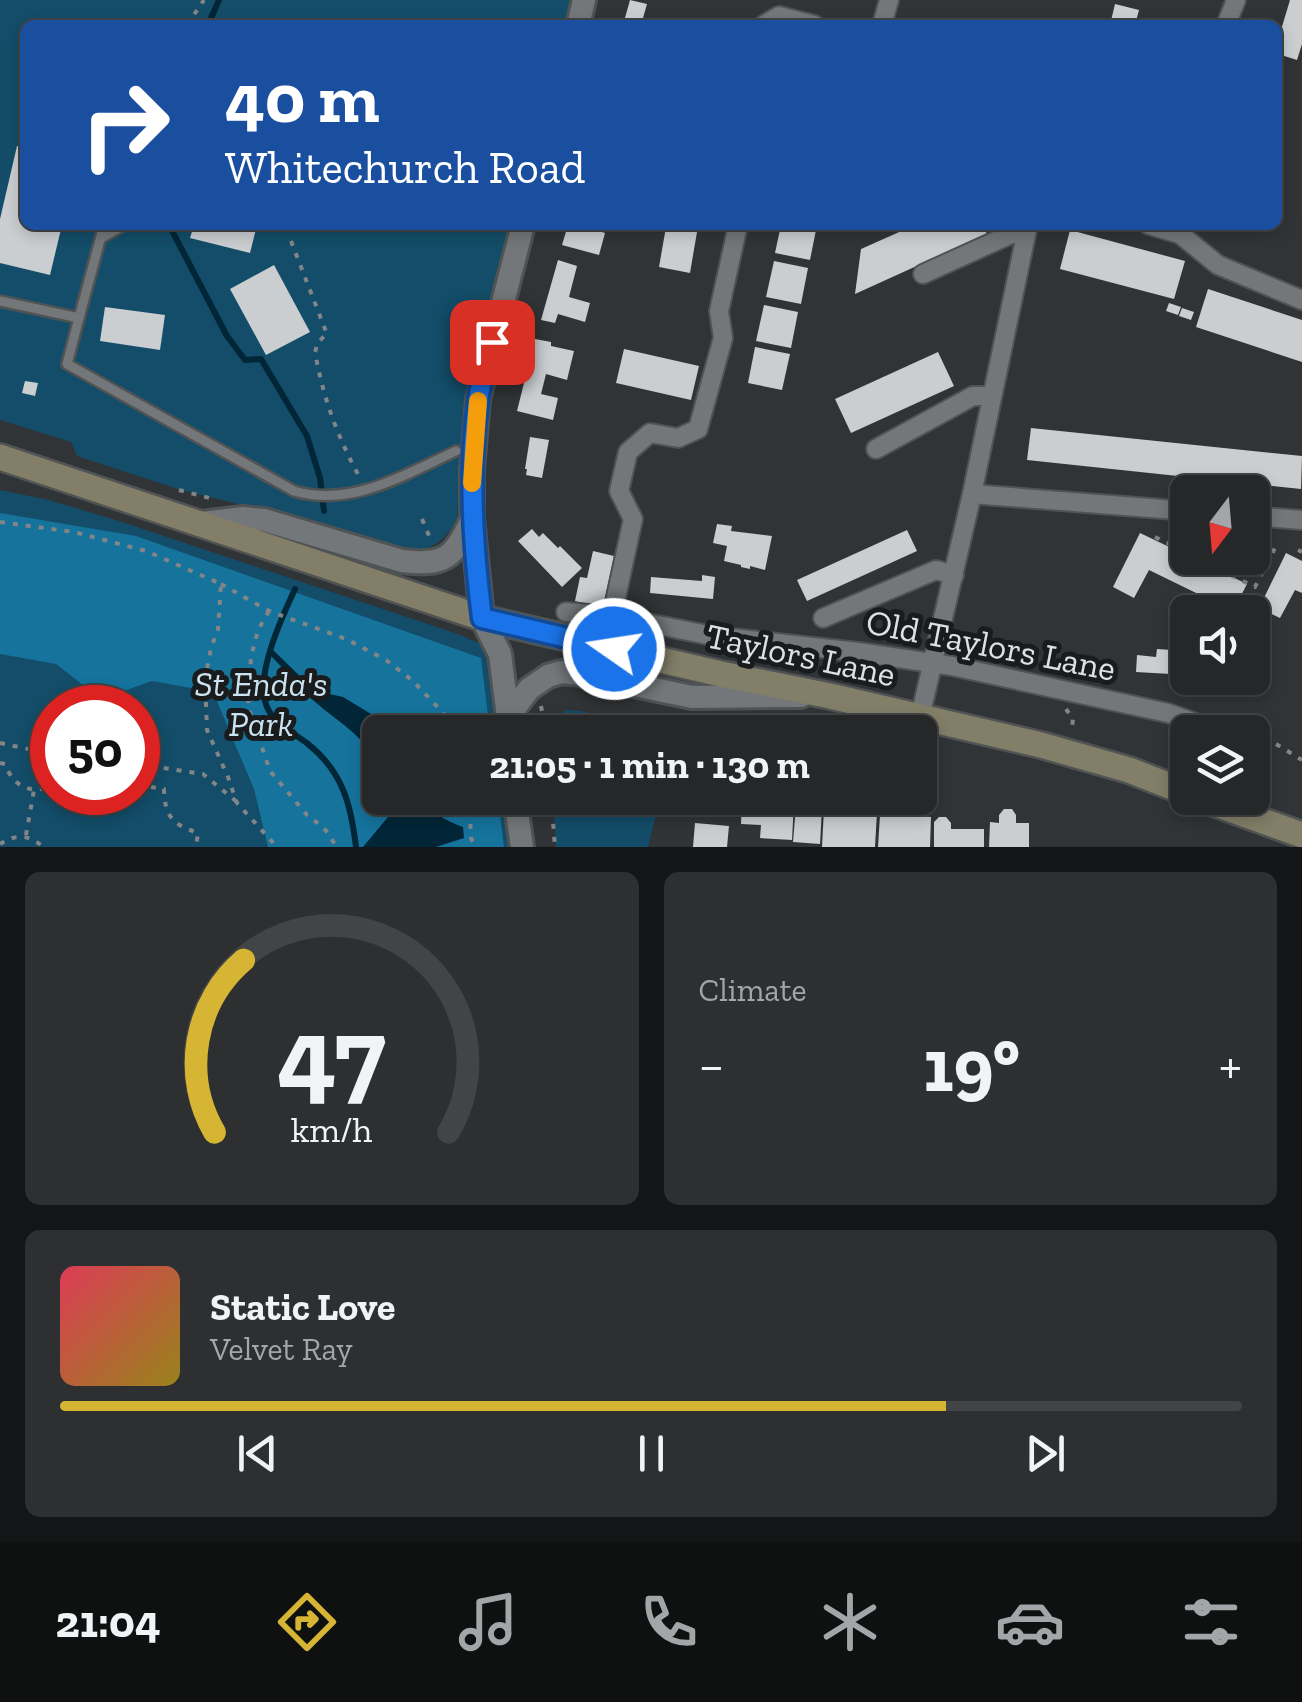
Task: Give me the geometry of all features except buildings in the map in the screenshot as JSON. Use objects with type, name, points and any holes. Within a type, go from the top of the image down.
[{"type":"main road","name":"Taylors Lane","points":[[0,457],[482,618],[911,715]]},
{"type":"main road","name":"Taylors Lane","points":[[937,721],[1076,755],[1170,786]]},
{"type":"main road","points":[[1246,815],[1302,835]]},
{"type":"street","points":[[505,715],[500,654],[482,618],[472,518],[472,470],[478,399],[522,230]]},
{"type":"street","points":[[612,616],[632,519],[619,490],[628,452],[650,432],[678,438],[698,429],[722,338],[719,311],[737,230]]},
{"type":"street","points":[[922,274],[1022,230]]},
{"type":"street","points":[[920,715],[972,494],[1027,230]]},
{"type":"street","points":[[1166,230],[1180,234],[1218,265],[1302,300]]},
{"type":"street","points":[[876,448],[973,396],[992,396]]},
{"type":"street","points":[[972,494],[1170,510]]},
{"type":"street","points":[[1270,517],[1302,520]]},
{"type":"street","points":[[202,523],[243,518],[264,520],[420,563],[446,558],[459,548],[472,518]]},
{"type":"street","points":[[823,618],[936,570],[954,575]]},
{"type":"street","name":"Old Taylors Lane","points":[[566,612],[612,616],[713,636],[933,663],[1174,715]]},
{"type":"street","points":[[512,715],[529,688],[561,672],[692,696],[830,696]]},
{"type":"street","points":[[517,815],[522,847]]},
{"type":"lane","points":[[103,230],[68,364],[294,491],[314,497],[380,486],[456,451]]},
{"type":"lane","points":[[101,238],[115,230]]},
{"type":"lane","points":[[0,301],[79,318]]},
{"type":"path","points":[[291,240],[327,334],[318,342],[315,352],[330,414],[367,490]]},
{"type":"path","points":[[422,519],[434,548]]},
{"type":"path","points":[[0,522],[74,532],[146,551],[238,592],[268,611],[346,640],[386,660],[413,681],[444,715]]},
{"type":"path","points":[[1155,537],[1170,545]]},
{"type":"path","points":[[1270,558],[1275,548]]},
{"type":"path","points":[[1231,575],[1255,587],[1261,575]]},
{"type":"path","points":[[221,584],[218,629],[205,679],[207,730],[237,803]]},
{"type":"path","points":[[268,611],[258,630],[252,656],[248,706],[270,770],[337,847]]},
{"type":"path","points":[[540,697],[543,715]]},
{"type":"path","points":[[1062,703],[1073,720],[1072,727]]},
{"type":"path","points":[[0,743],[30,749]]},
{"type":"path","points":[[1270,750],[1302,760]]},
{"type":"path","points":[[0,763],[5,764],[17,784],[30,789]]},
{"type":"path","points":[[160,767],[203,774],[237,803],[277,847]]},
{"type":"path","points":[[160,789],[164,790],[170,816],[180,826],[198,833],[196,847]]},
{"type":"path","points":[[26,837],[30,814]]},
{"type":"path","points":[[470,815],[475,847]]},
{"type":"path","points":[[552,815],[555,847]]},
{"type":"path","points":[[0,844],[17,836],[43,847]]},
{"type":"green space","points":[[0,0],[572,0],[566,20],[20,20],[20,230],[510,230],[467,389],[457,518],[441,540],[428,548],[402,551],[181,490],[77,456],[71,442],[0,420]]},
{"type":"green space","name":"St Enda's Park","points":[[0,490],[119,521],[483,645],[497,715],[362,715],[362,815],[509,815],[513,847],[0,847]]},
{"type":"green space","name":"St Enda's Park","points":[[0,513],[136,536],[481,658],[488,715],[362,715],[362,815],[500,815],[504,847],[268,847],[254,789],[213,692],[152,681],[141,685],[83,685],[56,664],[0,654]]},
{"type":"green space","points":[[567,710],[601,715],[560,715]]},
{"type":"green space","points":[[554,815],[656,815],[648,847],[556,847]]},
{"type":"shaded area","points":[[272,649],[306,682],[373,715],[362,715],[362,743],[314,701],[270,655]]},
{"type":"shaded area","points":[[440,815],[463,827],[464,838],[436,847],[363,847],[388,817]]},
{"type":"waterway","points":[[210,20],[219,0]]},
{"type":"waterway","points":[[172,230],[227,336],[245,360],[261,359],[307,436],[320,478],[324,511]]},
{"type":"waterway","points":[[295,589],[268,660],[265,701],[277,721],[330,766],[348,803],[356,847]]},
{"type":"slow traffic","points":[[472,483],[478,401]]},
{"type":"route","points":[[492,342],[478,399],[472,470],[472,518],[482,618],[614,649]]}]
